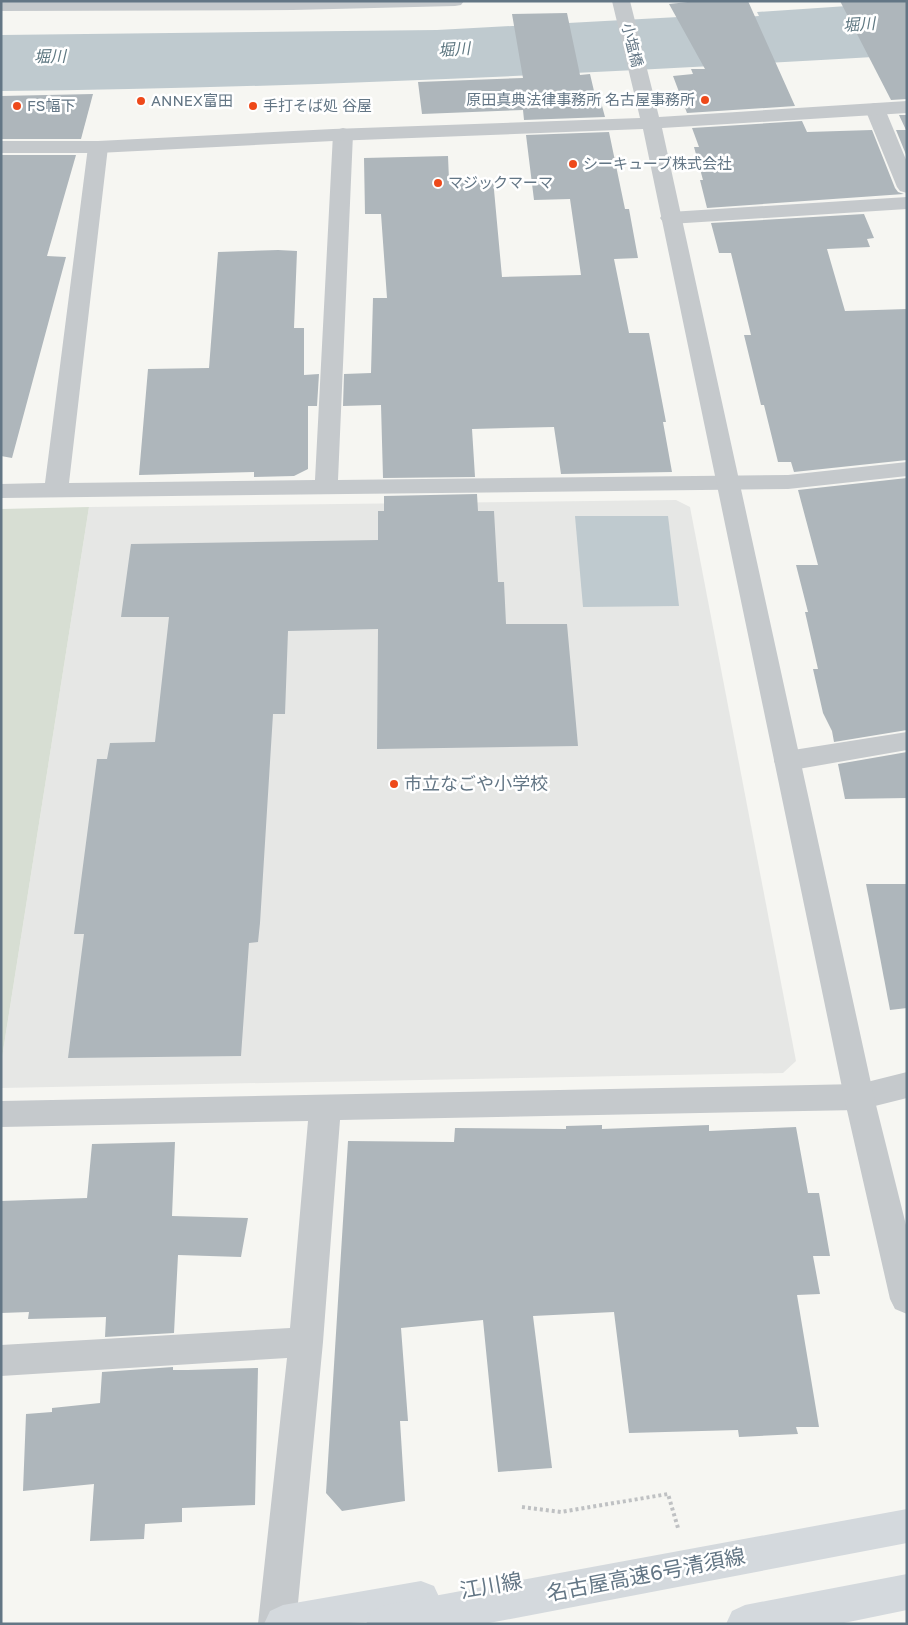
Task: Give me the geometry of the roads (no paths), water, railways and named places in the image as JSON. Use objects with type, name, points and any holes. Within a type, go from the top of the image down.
[{"type":"main road","name":"江川線","points":[[283,1624],[907,1511]]},
{"type":"main road","name":"名古屋高速6号清須線","points":[[385,1624],[907,1526]]},
{"type":"main road","points":[[745,1624],[907,1592]]},
{"type":"street","points":[[1,6],[293,5],[455,1]]},
{"type":"street","name":"小塩橋","points":[[622,8],[649,113],[859,1097],[907,1299]]},
{"type":"street","points":[[1,147],[98,147],[343,134],[649,113],[907,107]]},
{"type":"street","points":[[875,109],[907,187]]},
{"type":"street","points":[[326,487],[343,134]]},
{"type":"street","points":[[56,490],[98,147]]},
{"type":"street","points":[[670,218],[907,203]]},
{"type":"street","points":[[1,491],[788,482],[907,469]]},
{"type":"street","points":[[787,760],[907,741]]},
{"type":"street","points":[[1,1114],[859,1097],[907,1085]]},
{"type":"street","points":[[277,1624],[306,1342],[325,1108]]},
{"type":"street","points":[[1,1361],[306,1342]]},
{"type":"water","name":"堀川","points":[[907,2],[907,55],[454,79],[228,87],[1,91],[1,35],[437,30],[697,16],[700,20],[759,16],[757,12]]},
{"type":"water","points":[[575,516],[668,516],[679,606],[583,607]]},
{"type":"place","name":"原田真典法律事務所 名古屋事務所","points":[[705,100]]},
{"type":"place","name":"ANNEX富田","points":[[141,101]]},
{"type":"place","name":"FS幅下","points":[[17,106]]},
{"type":"place","name":"手打そば処 谷屋","points":[[253,106]]},
{"type":"place","name":"シーキューブ株式会社","points":[[573,164]]},
{"type":"place","name":"マジックマーマ","points":[[438,183]]},
{"type":"place","name":"市立なごや小学校","points":[[394,784]]}]
